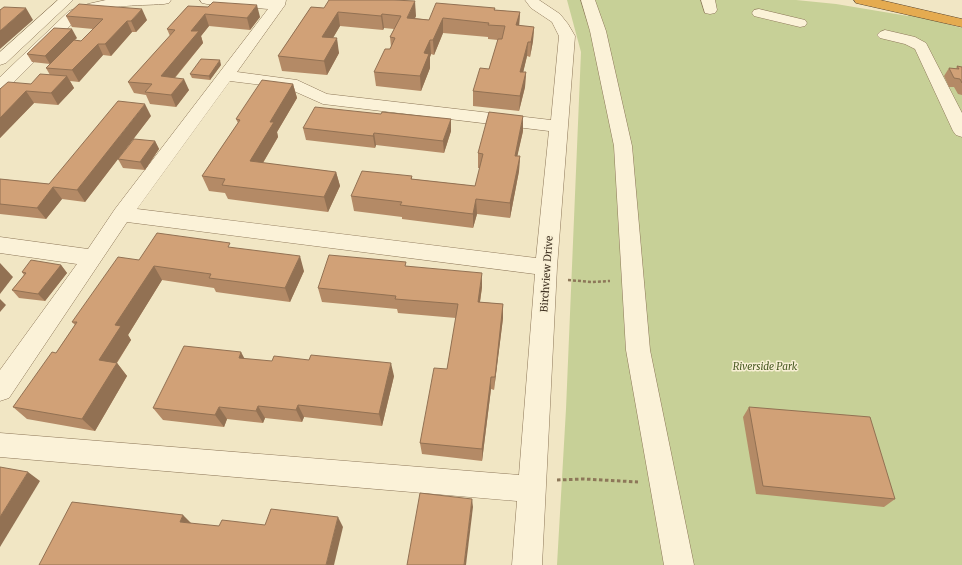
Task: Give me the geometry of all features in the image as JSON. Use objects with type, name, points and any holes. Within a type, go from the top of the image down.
[{"type":"highway","points":[[861,0],[962,23]]},
{"type":"lane","points":[[0,60],[66,0]]},
{"type":"lane","points":[[0,86],[74,14],[82,10],[105,5],[164,0]]},
{"type":"lane","points":[[207,0],[278,3]]},
{"type":"lane","name":"Birchview Drive","points":[[526,565],[545,272],[567,36],[558,20],[538,8],[532,0]]},
{"type":"lane","points":[[0,390],[94,258],[122,214],[278,3]]},
{"type":"lane","points":[[594,3],[598,31],[623,146],[638,350],[679,565]]},
{"type":"lane","points":[[759,13],[800,23]]},
{"type":"lane","points":[[885,35],[916,42],[921,46],[962,130]]},
{"type":"lane","points":[[225,75],[291,84],[323,99],[559,127]]},
{"type":"lane","points":[[122,214],[545,272]]},
{"type":"lane","points":[[0,246],[94,258]]},
{"type":"lane","points":[[0,445],[531,485]]},
{"type":"path","points":[[545,272],[592,282],[633,280]]},
{"type":"path","points":[[531,485],[584,479],[664,484]]},
{"type":"green space","name":"Riverside Park","points":[[567,0],[796,0],[836,4],[908,16],[909,14],[962,28],[962,565],[557,565],[566,409],[581,52]]},
{"type":"building","points":[[329,0],[415,1],[407,18],[429,20],[436,3],[495,8],[494,10],[520,12],[516,25],[534,27],[531,42],[528,42],[520,72],[526,72],[520,96],[473,91],[480,68],[489,69],[498,39],[502,39],[505,26],[488,25],[489,23],[443,18],[433,40],[430,40],[424,53],[429,54],[420,76],[374,72],[385,49],[390,49],[395,38],[390,37],[401,16],[382,14],[381,16],[338,12],[322,37],[337,38],[324,61],[278,56],[311,7],[324,8]]},
{"type":"building","points":[[213,2],[257,5],[247,18],[205,14],[191,31],[199,31],[161,76],[184,79],[171,95],[145,92],[152,84],[128,82],[175,30],[167,29],[188,6],[208,7]]},
{"type":"building","points":[[79,4],[142,9],[131,21],[127,21],[105,44],[98,44],[72,70],[46,68],[74,40],[81,41],[103,19],[66,16]]},
{"type":"building","points":[[4,7],[26,8],[0,31],[0,10]]},
{"type":"building","points":[[54,28],[72,29],[45,56],[27,54]]},
{"type":"building","points":[[201,59],[220,60],[209,76],[190,74]]},
{"type":"building","points":[[957,66],[962,67],[962,83],[960,79],[954,78],[949,68],[959,69]]},
{"type":"building","points":[[40,74],[67,76],[51,93],[26,91],[0,118],[0,89],[8,82],[31,84]]},
{"type":"building","points":[[262,80],[293,84],[270,122],[274,122],[250,161],[336,172],[324,197],[222,185],[225,179],[202,176],[240,120],[236,119]]},
{"type":"building","points":[[118,101],[145,104],[77,190],[53,187],[37,208],[0,204],[0,179],[49,184]]},
{"type":"building","points":[[315,107],[451,119],[443,141],[374,133],[373,136],[303,128]]},
{"type":"building","points":[[489,112],[523,116],[515,156],[520,156],[510,203],[476,199],[473,214],[400,205],[402,202],[351,196],[362,171],[412,176],[411,179],[475,186],[483,154],[478,153]]},
{"type":"building","points":[[134,139],[155,141],[140,162],[118,159]]},
{"type":"building","points":[[157,233],[230,243],[228,247],[300,256],[285,288],[209,278],[211,274],[154,266],[115,325],[121,326],[99,360],[117,363],[82,419],[13,407],[52,352],[56,353],[77,322],[72,322],[118,257],[139,260]]},
{"type":"building","points":[[329,255],[406,262],[405,266],[482,273],[478,302],[503,304],[495,377],[491,377],[482,449],[420,443],[434,368],[447,369],[458,304],[395,299],[396,296],[318,288]]},
{"type":"building","points":[[31,260],[61,265],[38,294],[12,290],[26,273],[22,272]]},
{"type":"building","points":[[184,346],[241,352],[239,358],[272,361],[274,356],[309,360],[311,355],[391,363],[379,414],[298,405],[296,410],[258,406],[256,411],[219,407],[215,415],[153,408]]},
{"type":"building","points":[[749,407],[870,417],[895,499],[763,486]]},
{"type":"building","points":[[0,467],[28,472],[0,517]]},
{"type":"building","points":[[420,493],[472,499],[464,565],[407,565]]},
{"type":"building","points":[[72,502],[183,515],[180,522],[219,526],[222,520],[265,525],[271,509],[338,517],[326,565],[39,565]]}]
